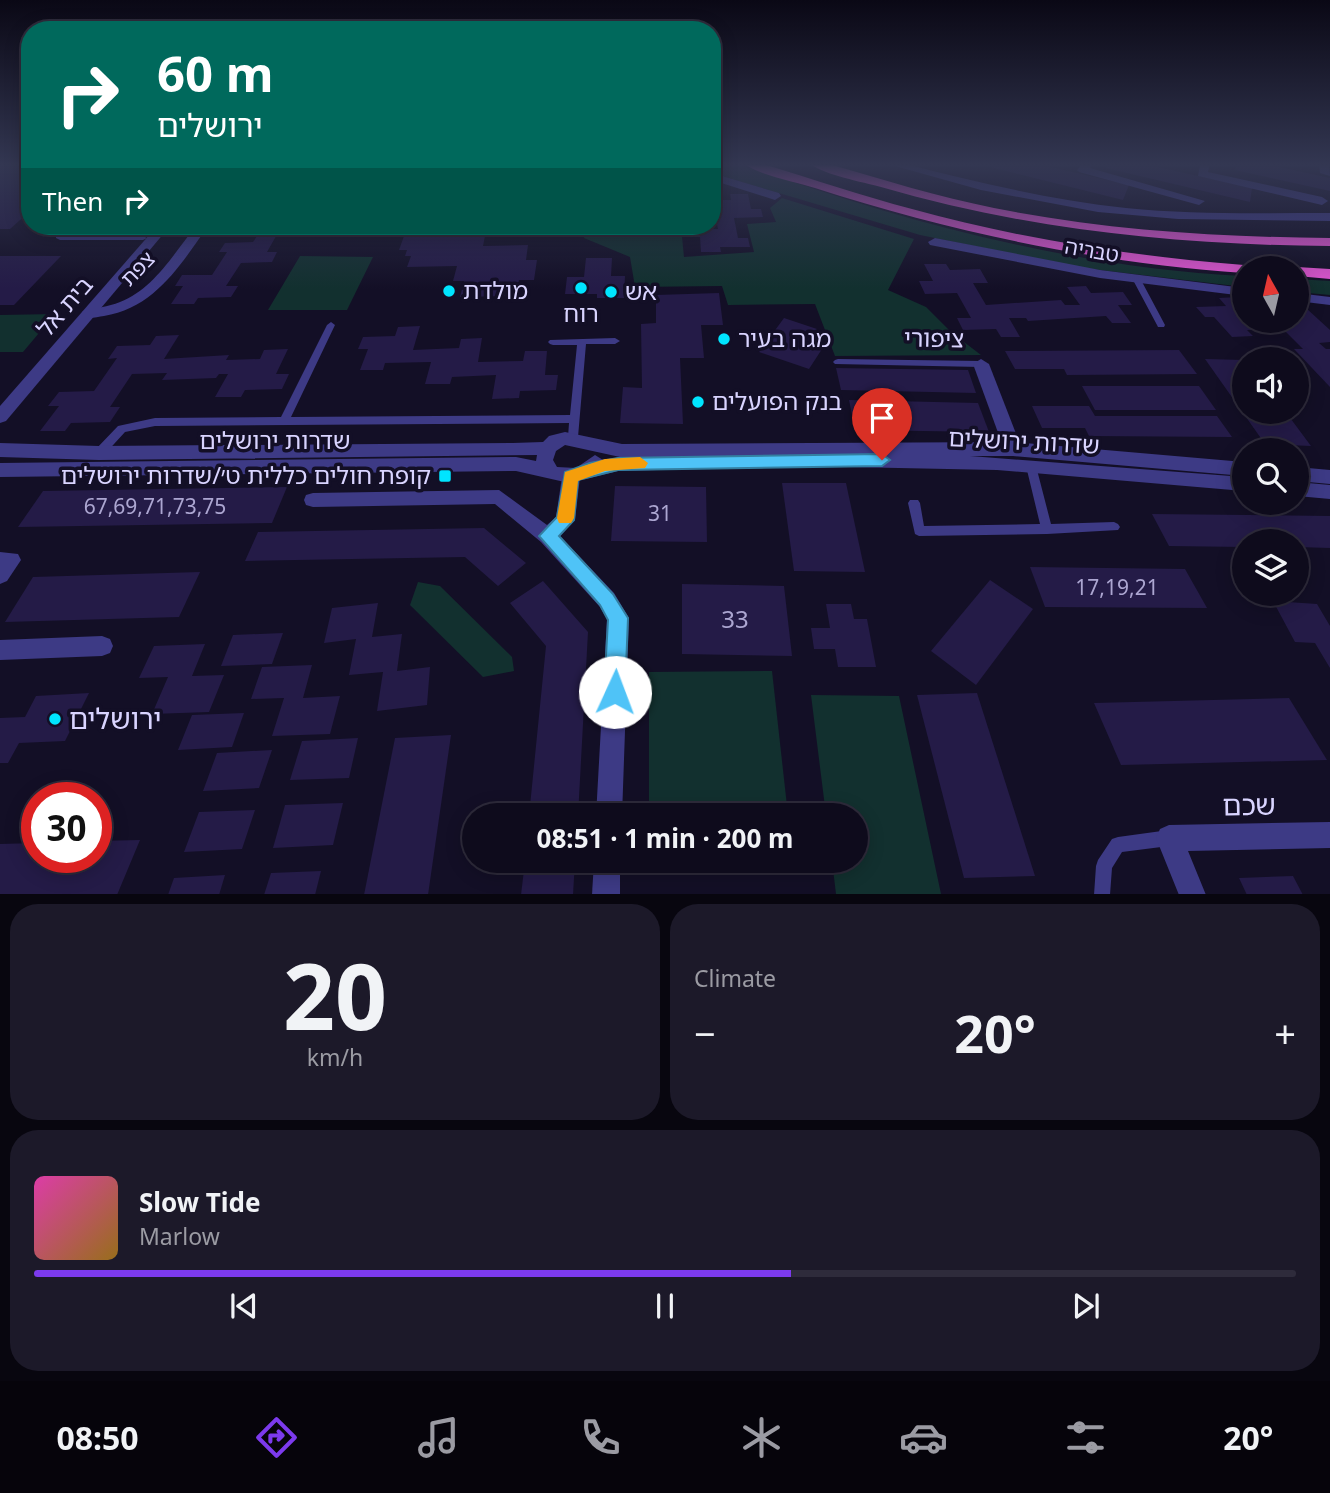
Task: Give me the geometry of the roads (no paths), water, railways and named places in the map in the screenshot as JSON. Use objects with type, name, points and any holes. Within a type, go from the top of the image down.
[{"type":"highway","points":[[886,206],[990,233],[1132,257],[1232,268]]},
{"type":"highway","points":[[969,206],[1037,219],[1163,236],[1330,242]]},
{"type":"highway","points":[[1309,273],[1330,274]]},
{"type":"street","points":[[1278,206],[1330,217]]},
{"type":"street","name":"בית אל","points":[[0,399],[146,235]]},
{"type":"street","name":"בית אל","points":[[0,417],[156,235]]},
{"type":"street","name":"צפת","points":[[88,314],[117,310],[143,299],[195,235]]},
{"type":"street","name":"טבריה","points":[[935,242],[1137,280],[1232,291]]},
{"type":"street","points":[[1309,298],[1330,301]]},
{"type":"street","name":"ציפורי","points":[[981,364],[1013,449]]},
{"type":"street","points":[[570,472],[544,460],[548,448],[559,440],[573,437]]},
{"type":"street","name":"שדרות ירושלים","points":[[573,437],[593,445],[622,451],[1013,449],[1232,468]]},
{"type":"street","points":[[570,472],[597,457],[593,445]]},
{"type":"street","name":"שדרות ירושלים","points":[[0,450],[99,453],[548,448]]},
{"type":"street","name":"שדרות ירושלים","points":[[0,470],[516,464],[570,472],[618,464],[860,460],[1031,466],[1232,483]]},
{"type":"street","points":[[548,536],[565,520],[570,472]]},
{"type":"street","points":[[1309,475],[1330,477]]},
{"type":"street","points":[[1309,490],[1330,492]]},
{"type":"street","points":[[313,500],[499,497],[548,536],[607,600],[618,618],[610,803]]},
{"type":"street","points":[[0,560],[11,559],[0,575]]},
{"type":"street","points":[[0,650],[102,646]]},
{"type":"street","name":"שכם","points":[[1169,838],[1330,835]]},
{"type":"street","points":[[1169,838],[1194,894]]},
{"type":"street","points":[[606,894],[607,873]]},
{"type":"lane","points":[[61,235],[143,238]]},
{"type":"lane","points":[[1137,280],[1161,325]]},
{"type":"lane","points":[[284,421],[331,325]]},
{"type":"lane","points":[[553,342],[615,341]]},
{"type":"lane","points":[[573,437],[582,342]]},
{"type":"lane","name":"ציפורי","points":[[838,362],[981,364]]},
{"type":"lane","points":[[99,453],[122,429],[137,424],[575,419]]},
{"type":"lane","points":[[1031,466],[1046,529]]},
{"type":"lane","points":[[914,503],[919,531],[1114,527]]},
{"type":"lane","points":[[1102,894],[1104,866],[1118,845],[1169,838]]},
{"type":"place","name":"רוח","points":[[581,288]]},
{"type":"place","name":"מולדת","points":[[449,291]]},
{"type":"place","name":"אש","points":[[611,292]]},
{"type":"place","name":"מגה בעיר","points":[[724,339]]},
{"type":"place","name":"בנק הפועלים","points":[[698,402]]},
{"type":"place","name":"קופת חולים כללית ט׳/שדרות ירושלים","points":[[445,476]]},
{"type":"place","name":"ירושלים","points":[[55,719]]}]
